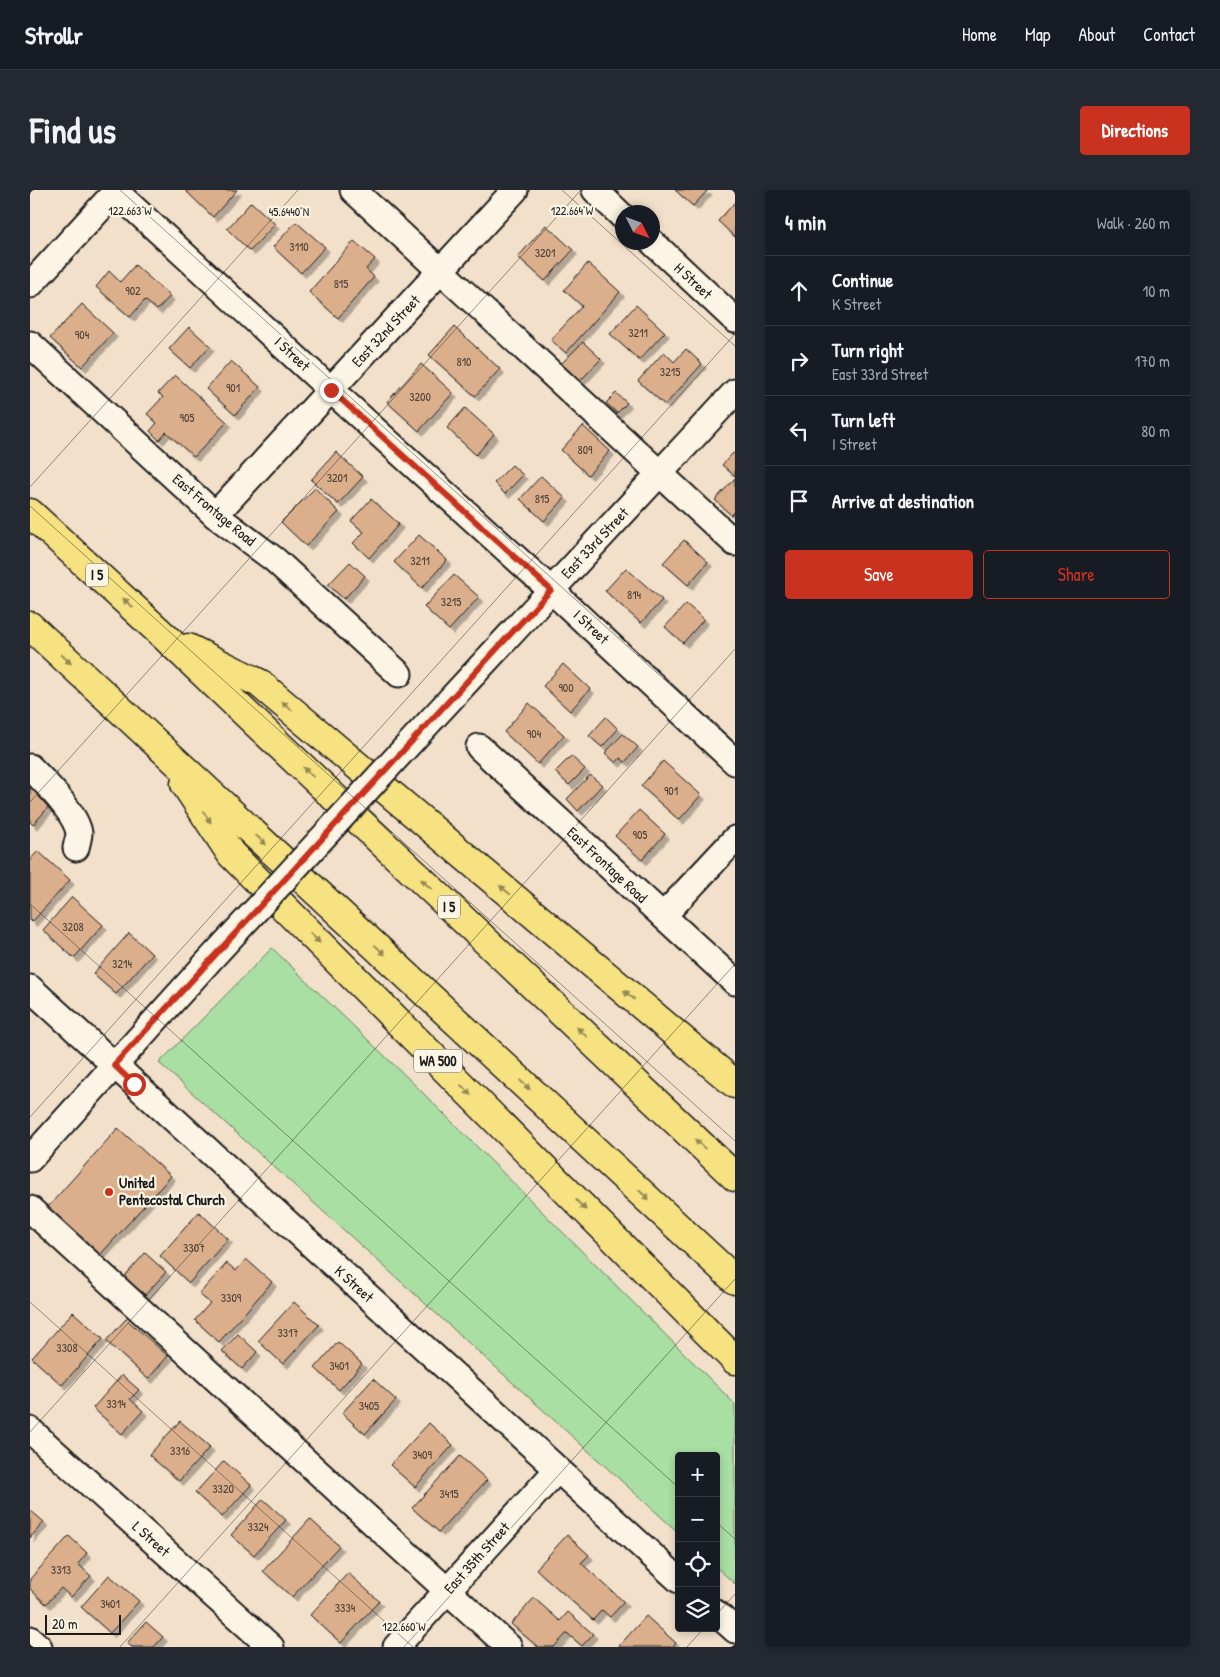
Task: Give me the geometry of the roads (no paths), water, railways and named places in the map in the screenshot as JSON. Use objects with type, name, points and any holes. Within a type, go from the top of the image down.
[{"type":"highway","name":"I 5","points":[[30,513],[164,636],[735,1177]]},
{"type":"highway","points":[[30,626],[735,1280]]},
{"type":"highway","points":[[164,636],[259,683],[735,1084]]},
{"type":"highway","name":"WA 500","points":[[161,747],[231,854],[735,1360]]},
{"type":"highway","points":[[666,1027],[735,1076]]},
{"type":"street","points":[[30,285],[116,190]]},
{"type":"street","name":"I Street","points":[[116,190],[735,762]]},
{"type":"street","points":[[352,190],[735,543]]},
{"type":"street","name":"East 32nd Street","points":[[215,515],[515,190]]},
{"type":"street","points":[[595,190],[615,209]]},
{"type":"street","name":"H Street","points":[[660,250],[735,320]]},
{"type":"street","name":"East Frontage Road","points":[[30,344],[215,515],[275,560],[399,674]]},
{"type":"street","name":"East 33rd Street","points":[[30,1159],[207,963],[735,392]]},
{"type":"street","name":"East Frontage Road","points":[[479,747],[735,982]]},
{"type":"street","points":[[30,767],[75,820],[79,834],[76,848]]},
{"type":"street","points":[[663,916],[735,839]]},
{"type":"street","name":"K Street","points":[[30,988],[675,1576]]},
{"type":"street","points":[[30,1208],[509,1647]]},
{"type":"street","name":"L Street","points":[[30,1430],[271,1647]]},
{"type":"street","name":"East 35th Street","points":[[396,1647],[557,1470]]},
{"type":"street","points":[[720,1617],[735,1630]]},
{"type":"street","points":[[30,1639],[39,1647]]},
{"type":"place","name":"United Pentecostal Church","points":[[109,1192]]}]
